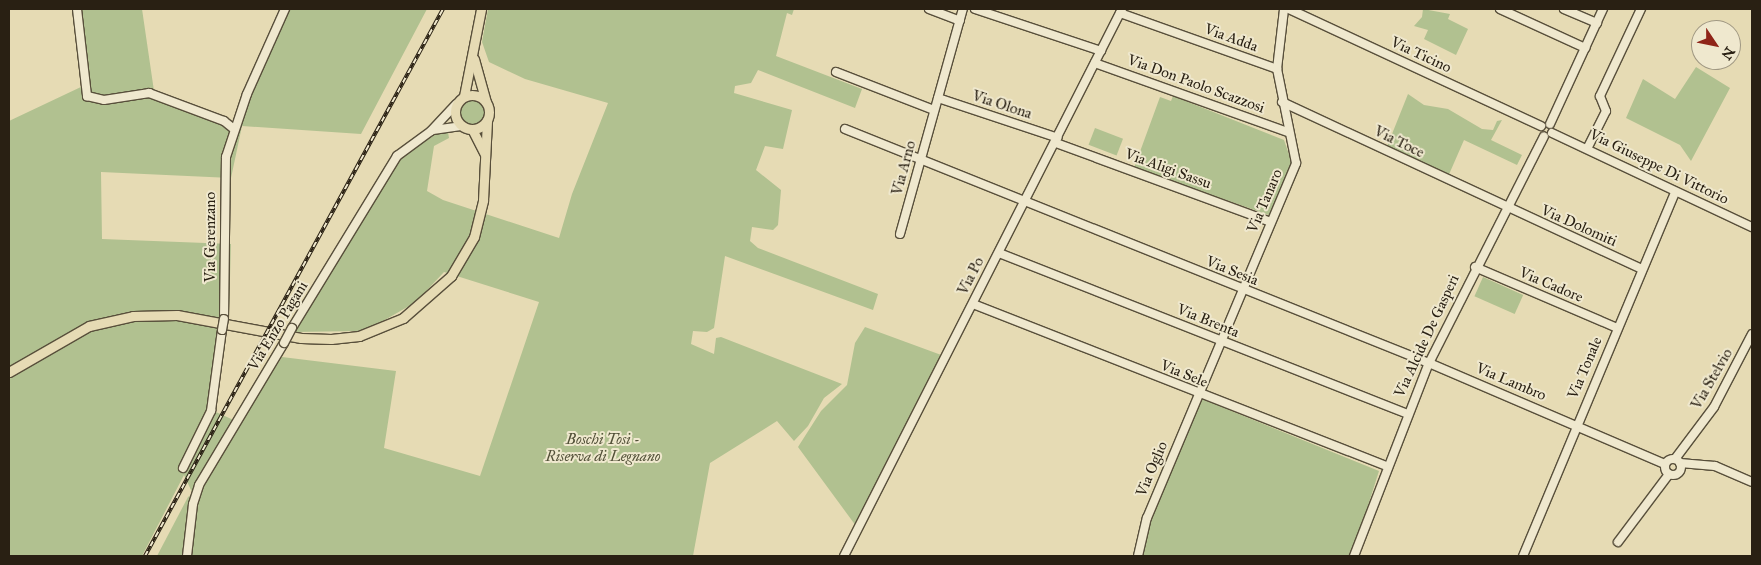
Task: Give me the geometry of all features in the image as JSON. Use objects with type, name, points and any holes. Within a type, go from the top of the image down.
[{"type":"main road","points":[[481,9],[474,54],[464,96],[456,104],[455,118],[461,126],[472,130],[484,153]]},
{"type":"main road","points":[[9,372],[89,326],[133,316],[177,315],[224,324],[331,339],[359,336],[409,314],[451,276],[474,237],[483,200],[487,120],[486,102],[474,54]]},
{"type":"main road","points":[[464,96],[474,94],[486,102]]},
{"type":"main road","points":[[472,130],[487,120]]},
{"type":"street","points":[[77,9],[87,96],[104,100],[149,92],[224,121],[234,129]]},
{"type":"street","name":"Via Gerenzano","points":[[183,468],[210,411],[224,324],[224,185],[234,129],[285,9]]},
{"type":"street","points":[[929,9],[960,21]]},
{"type":"street","name":"Via Arno","points":[[900,234],[963,9]]},
{"type":"street","points":[[975,9],[1101,52]]},
{"type":"street","name":"Via Tanaro","points":[[1199,395],[1296,163],[1288,132],[1277,69],[1284,9]]},
{"type":"street","name":"Via Ticino","points":[[1289,9],[1541,126]]},
{"type":"street","points":[[1500,9],[1585,48]]},
{"type":"street","points":[[1564,9],[1597,23]]},
{"type":"street","points":[[1550,124],[1541,126],[1544,136],[1552,134],[1550,124],[1604,9]]},
{"type":"street","points":[[1588,148],[1606,111],[1600,96],[1641,9]]},
{"type":"street","name":"Via Po","points":[[844,556],[1121,11]]},
{"type":"street","name":"Via Adda","points":[[1121,11],[1277,69]]},
{"type":"street","name":"Via Don Paolo Scazzosi","points":[[1095,63],[1288,132]]},
{"type":"street","points":[[836,72],[934,110]]},
{"type":"street","name":"Via Olona","points":[[938,98],[1057,140]]},
{"type":"street","name":"Via Toce","points":[[1282,102],[1504,208]]},
{"type":"street","name":"Via Enzo Pagani","points":[[187,556],[193,504],[199,485],[292,328],[391,165],[404,149],[431,131],[456,104]]},
{"type":"street","name":"Via Enzo Pagani","points":[[431,131],[461,126]]},
{"type":"street","name":"Via Sesia","points":[[845,129],[1024,203],[1429,363]]},
{"type":"street","name":"Via Giuseppe Di Vittorio","points":[[1552,134],[1588,148],[1675,192],[1752,227]]},
{"type":"street","name":"Via Alcide De Gasperi","points":[[1354,556],[1407,414],[1429,363],[1474,267],[1544,136]]},
{"type":"street","name":"Via Aligi Sassu","points":[[1057,140],[1271,222]]},
{"type":"street","name":"Via Tonale","points":[[1523,556],[1576,424],[1675,192]]},
{"type":"street","name":"Via Dolomiti","points":[[1504,208],[1642,269]]},
{"type":"street","name":"Via Brenta","points":[[999,253],[1407,414]]},
{"type":"street","name":"Via Cadore","points":[[1474,267],[1617,328]]},
{"type":"street","name":"Via Sele","points":[[973,304],[1199,395],[1387,466]]},
{"type":"street","name":"Via Stelvio","points":[[1669,474],[1678,472],[1677,461],[1714,407],[1752,334]]},
{"type":"street","name":"Via Lambro","points":[[1429,363],[1576,424],[1665,464]]},
{"type":"street","name":"Via Oglio","points":[[1138,556],[1147,518],[1199,395]]},
{"type":"street","points":[[1618,542],[1669,474],[1665,464],[1677,461],[1715,466],[1752,482]]},
{"type":"green space","name":"Boschi Tosi - Riserva di Legnano","points":[[75,9],[142,9],[154,91],[234,122],[281,9],[427,9],[361,134],[242,126],[231,178],[101,172],[102,239],[231,244],[229,312],[210,423],[216,412],[240,423],[282,357],[396,371],[384,448],[480,476],[539,302],[444,272],[416,302],[383,321],[359,331],[295,332],[401,157],[441,131],[448,132],[449,138],[434,146],[427,191],[443,200],[559,238],[572,194],[608,103],[525,79],[489,62],[482,42],[488,9],[794,9],[792,15],[787,13],[776,56],[862,89],[855,108],[758,70],[751,83],[735,86],[734,93],[792,110],[783,149],[765,146],[756,170],[781,190],[778,225],[773,230],[752,227],[750,241],[758,248],[878,294],[873,310],[725,256],[714,328],[707,332],[693,331],[691,344],[714,354],[716,338],[721,337],[842,384],[824,398],[808,426],[794,441],[777,421],[710,463],[693,556],[191,556],[197,503],[184,475],[142,556],[9,556],[9,121],[83,86]]},
{"type":"green space","points":[[1423,9],[1450,14],[1448,19],[1468,29],[1456,55],[1424,39],[1428,30],[1414,26],[1422,17]]},
{"type":"green space","points":[[1694,70],[1701,70],[1730,88],[1691,161],[1680,145],[1626,118],[1643,79],[1675,99]]},
{"type":"green space","points":[[1408,94],[1424,105],[1448,109],[1482,129],[1493,130],[1497,121],[1502,120],[1491,140],[1522,155],[1517,165],[1464,140],[1447,179],[1386,149]]},
{"type":"green space","points":[[1173,96],[1284,140],[1292,163],[1269,215],[1134,168],[1160,97],[1171,101]]},
{"type":"green space","points":[[471,97],[481,102],[486,112],[481,122],[471,127],[461,122],[456,112],[461,102]]},
{"type":"green space","points":[[1095,128],[1123,139],[1117,156],[1089,145]]},
{"type":"green space","points":[[1483,277],[1523,295],[1515,314],[1474,296]]},
{"type":"green space","points":[[865,327],[944,356],[856,526],[798,447],[821,411],[847,385],[855,343]]},
{"type":"green space","points":[[1202,399],[1379,471],[1352,556],[1139,556],[1143,537]]},
{"type":"green space","points":[[191,495],[182,556],[157,556],[188,497]]},
{"type":"railway","points":[[145,556],[443,9]]}]
